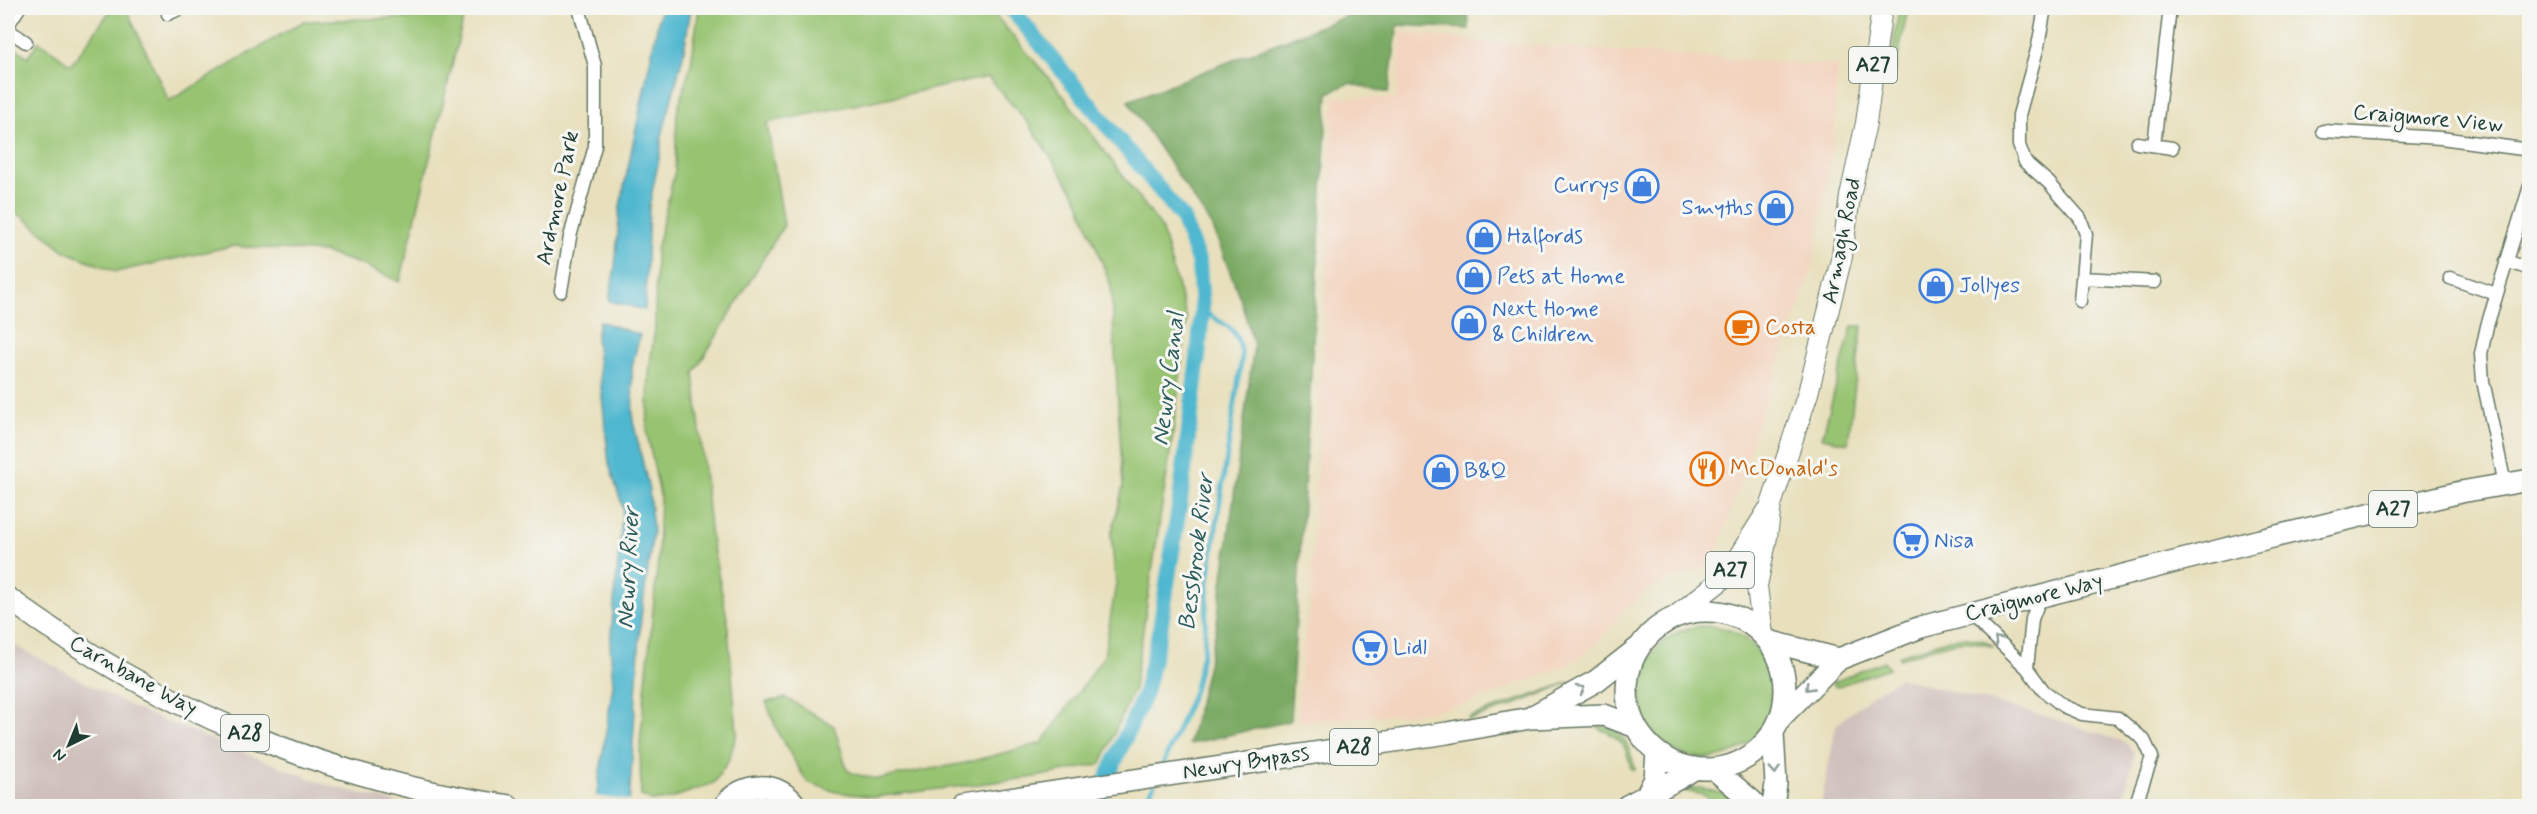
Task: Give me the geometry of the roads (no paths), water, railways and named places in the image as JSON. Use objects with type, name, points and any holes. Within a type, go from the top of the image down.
[{"type":"highway","name":"A27","points":[[2505,484],[2529,480]]},
{"type":"highway","name":"Craigmore Way","points":[[1777,725],[1839,659],[1920,627],[2256,541],[2461,492],[2505,484]]},
{"type":"highway","name":"Carnbane Way","points":[[8,598],[52,631],[104,664],[200,714],[268,742],[357,774],[429,792],[509,807]]},
{"type":"highway","points":[[1530,718],[1596,681],[1640,646],[1654,630],[1672,619],[1692,612],[1713,611],[1734,616],[1753,626],[1766,638],[1779,660],[1785,681],[1785,699],[1777,725],[1776,784],[1773,807]]},
{"type":"highway","points":[[1766,638],[1839,659]]},
{"type":"highway","points":[[1640,646],[1632,662],[1627,695],[1636,727],[1657,752],[1675,763],[1704,769],[1752,801],[1756,807]]},
{"type":"highway","points":[[1530,718],[1604,715],[1636,727]]},
{"type":"highway","name":"Newry Bypass","points":[[962,807],[1066,789],[1447,733],[1530,718]]},
{"type":"highway","points":[[1627,807],[1647,794],[1704,769],[1731,765],[1748,758],[1762,747],[1777,725]]},
{"type":"highway","points":[[1647,794],[1655,779],[1657,752]]},
{"type":"highway","points":[[722,805],[738,793],[762,786],[786,794],[799,806]]},
{"type":"main road","name":"Armagh Road","points":[[1766,638],[1757,586],[1771,505],[1808,393],[1842,256],[1850,196],[1866,123],[1882,8]]},
{"type":"main road","name":"Armagh Road","points":[[1672,619],[1719,582],[1730,570],[1771,505]]},
{"type":"street","points":[[168,14],[181,8]]},
{"type":"street","name":"Ardmore Park","points":[[561,291],[570,237],[595,146],[595,66],[579,8]]},
{"type":"street","points":[[2044,8],[2038,46],[2019,115],[2019,145],[2025,162],[2049,183],[2080,218],[2086,234],[2080,301]]},
{"type":"street","points":[[2154,145],[2170,8]]},
{"type":"street","points":[[8,30],[26,42]]},
{"type":"street","name":"Craigmore View","points":[[2323,131],[2441,138],[2529,150]]},
{"type":"street","points":[[2137,143],[2172,148]]},
{"type":"street","points":[[2505,484],[2482,381],[2481,354],[2496,294],[2529,186]]},
{"type":"street","points":[[2506,261],[2529,269]]},
{"type":"street","points":[[2083,278],[2155,282]]},
{"type":"street","points":[[2450,278],[2496,294]]},
{"type":"street","points":[[2027,668],[2032,619],[2041,596]]},
{"type":"street","points":[[1969,613],[2027,668],[2043,690],[2063,706],[2082,714],[2118,718],[2144,740],[2152,757],[2135,807]]},
{"type":"water","points":[[661,8],[691,8],[683,56],[661,139],[649,207],[645,310],[609,301],[615,267],[620,206]]},
{"type":"water","name":"Newry River","points":[[599,321],[640,335],[632,366],[633,421],[649,489],[653,532],[641,617],[629,806],[595,806],[613,684],[610,644],[623,508],[609,464],[596,338]]},
{"type":"waterway","name":"Newry Canal","points":[[1011,8],[1182,217],[1199,263],[1202,310],[1198,357],[1180,501],[1160,629],[1145,693],[1095,806]]},
{"type":"waterway","name":"Bessbrook River","points":[[1161,769],[1194,691],[1204,648],[1208,582],[1242,356],[1237,337],[1229,327],[1202,310]]},
{"type":"waterway","name":"Bessbrook River","points":[[1143,806],[1154,785]]},
{"type":"place","name":"Currys","points":[[1642,186]]},
{"type":"place","name":"Smyths","points":[[1776,208]]},
{"type":"place","name":"Halfords","points":[[1484,237]]},
{"type":"place","name":"Pets at Home","points":[[1474,277]]},
{"type":"place","name":"Jollyes","points":[[1936,286]]},
{"type":"place","name":"Next Home & Children","points":[[1469,323]]},
{"type":"place","name":"Costa","points":[[1742,328]]},
{"type":"place","name":"McDonald's","points":[[1707,469]]},
{"type":"place","name":"B&Q","points":[[1441,472]]},
{"type":"place","name":"Nisa","points":[[1911,541]]},
{"type":"place","name":"Lidl","points":[[1370,648]]}]
